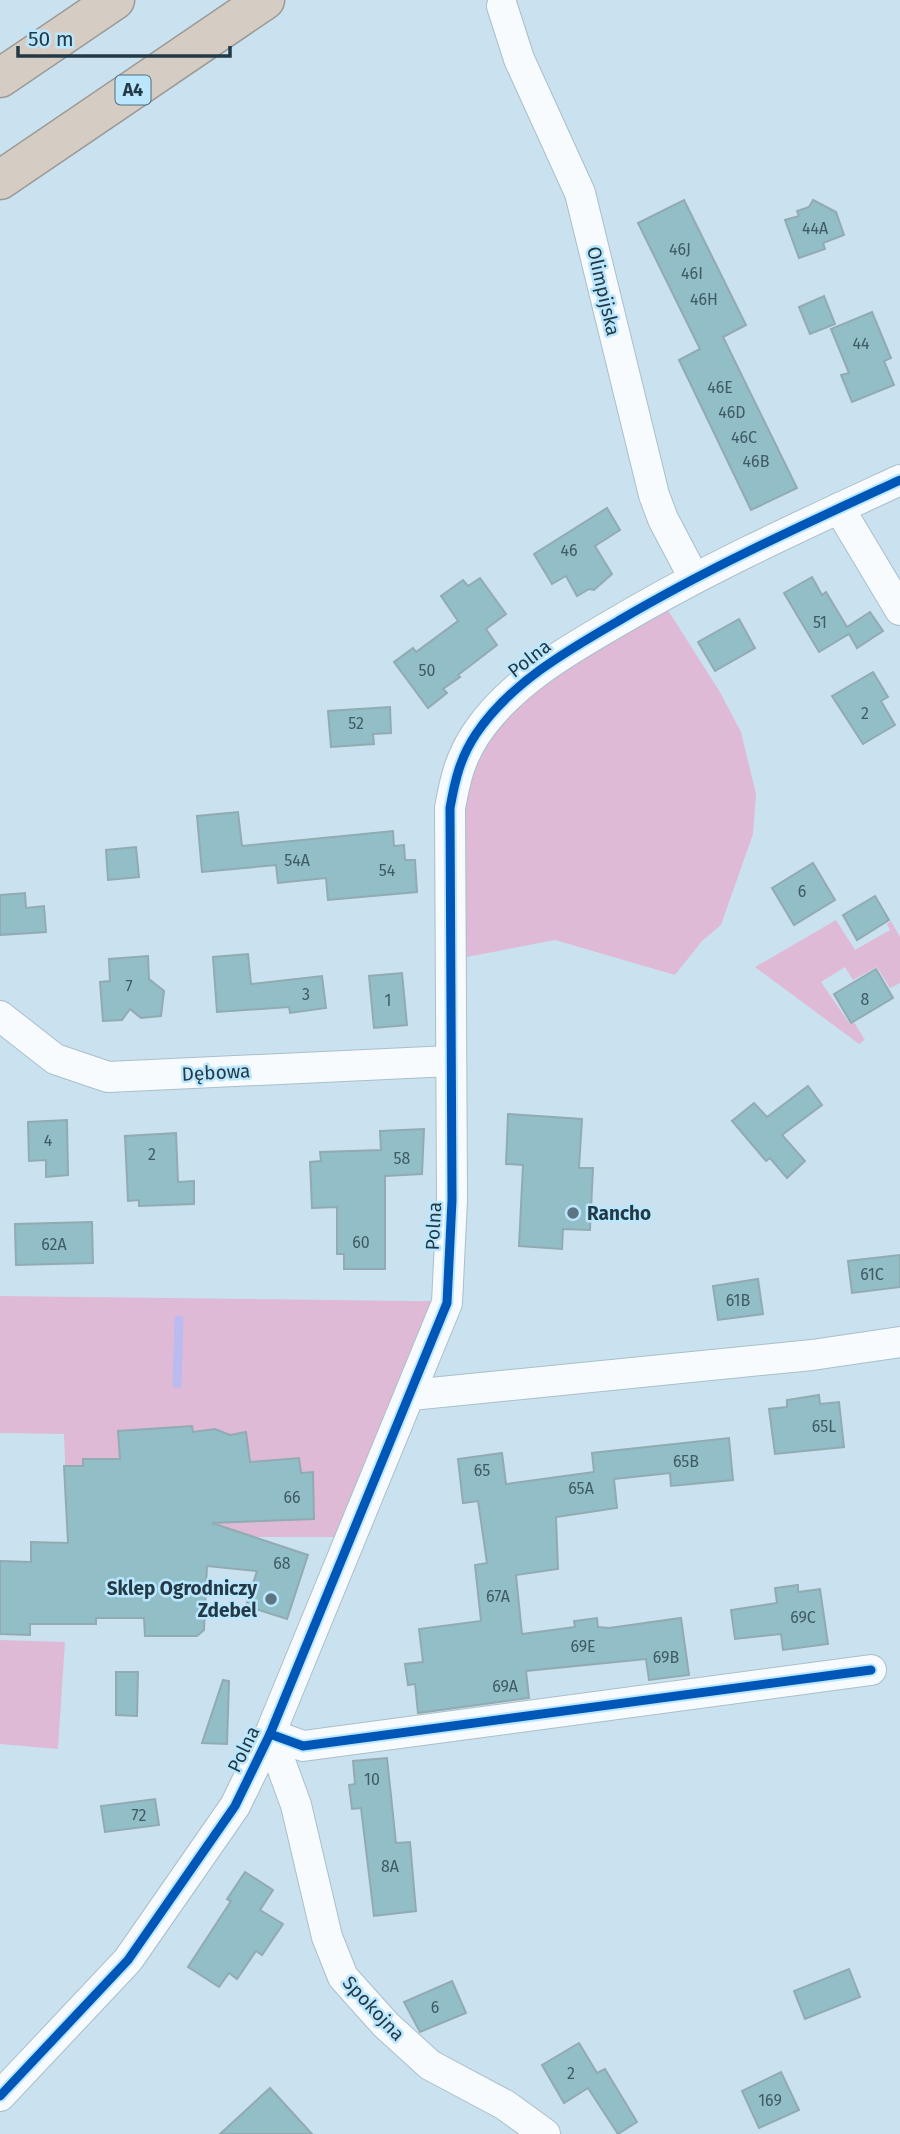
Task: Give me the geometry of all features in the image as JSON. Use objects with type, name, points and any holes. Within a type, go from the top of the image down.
[{"type":"highway","points":[[0,78],[115,0]]},
{"type":"highway","name":"A4","points":[[0,180],[265,0]]},
{"type":"street","name":"Olimpijska","points":[[502,6],[519,59],[580,193],[654,495],[663,519],[694,578]]},
{"type":"street","name":"Polna","points":[[0,2096],[128,1960],[235,1806],[270,1734],[447,1303],[452,1200],[450,808],[457,768],[476,733],[507,698],[564,653],[694,578],[900,480]]},
{"type":"street","points":[[839,508],[900,610]]},
{"type":"street","name":"Dębowa","points":[[0,1016],[55,1059],[108,1077],[450,1061]]},
{"type":"street","points":[[411,1395],[812,1355],[900,1342]]},
{"type":"street","points":[[270,1734],[303,1746],[871,1670]]},
{"type":"street","name":"Spokojna","points":[[270,1734],[296,1805],[327,1937],[343,1977],[386,2025],[430,2065],[505,2105],[545,2134]]},
{"type":"shaded area","points":[[664,604],[720,692],[741,732],[756,794],[753,834],[721,925],[702,941],[675,975],[555,940],[467,957],[462,905],[461,826],[464,800],[478,751],[490,731],[533,690],[590,650]]},
{"type":"shaded area","points":[[836,920],[855,950],[890,930],[887,924],[891,921],[900,937],[900,983],[890,988],[877,967],[853,980],[845,967],[821,982],[850,1024],[854,1022],[865,1040],[859,1044],[755,967]]},
{"type":"shaded area","points":[[0,1296],[432,1301],[431,1313],[342,1537],[106,1537],[99,1540],[68,1540],[64,1434],[0,1433]]},
{"type":"shaded area","points":[[0,1640],[65,1642],[58,1749],[0,1744]]},
{"type":"building","points":[[684,200],[746,325],[723,337],[797,488],[751,510],[679,360],[700,349],[638,223]]},
{"type":"building","points":[[813,200],[836,212],[844,235],[823,243],[825,249],[799,258],[785,220],[799,216],[797,211],[809,207]]},
{"type":"building","points":[[824,296],[835,324],[810,334],[799,307]]},
{"type":"building","points":[[872,312],[891,358],[884,361],[894,385],[852,402],[841,375],[849,373],[831,329]]},
{"type":"building","points":[[607,508],[620,530],[595,546],[612,574],[594,590],[589,589],[577,596],[566,576],[552,584],[534,554]]},
{"type":"building","points":[[812,577],[822,595],[826,592],[847,627],[870,612],[883,631],[857,648],[849,634],[819,652],[784,593]]},
{"type":"building","points":[[480,578],[506,614],[486,629],[497,645],[458,675],[460,677],[443,689],[447,693],[428,708],[394,662],[413,648],[416,652],[458,621],[441,596],[463,580],[468,586]]},
{"type":"building","points":[[739,619],[755,648],[715,671],[698,642]]},
{"type":"building","points":[[873,672],[888,697],[881,701],[895,725],[863,744],[832,696]]},
{"type":"building","points":[[390,707],[391,733],[373,734],[374,744],[331,747],[328,711]]},
{"type":"building","points":[[238,812],[242,846],[393,831],[394,846],[404,845],[405,860],[415,860],[417,892],[328,900],[326,878],[278,883],[276,865],[202,872],[197,816]]},
{"type":"building","points":[[136,847],[139,877],[108,880],[106,850]]},
{"type":"building","points":[[813,863],[835,900],[794,925],[772,888]]},
{"type":"building","points":[[25,893],[26,908],[44,906],[46,932],[0,935],[0,895]]},
{"type":"building","points":[[875,896],[889,920],[857,940],[843,915]]},
{"type":"building","points":[[248,954],[251,984],[322,976],[326,1008],[290,1013],[289,1007],[217,1012],[213,957]]},
{"type":"building","points":[[148,956],[149,979],[164,991],[161,1016],[141,1018],[130,1009],[122,1020],[103,1021],[100,982],[110,981],[109,959]]},
{"type":"building","points":[[876,969],[893,998],[851,1023],[834,994]]},
{"type":"building","points":[[402,973],[407,1025],[374,1028],[369,976]]},
{"type":"building","points":[[808,1086],[822,1105],[782,1135],[805,1161],[787,1178],[770,1158],[766,1161],[732,1121],[754,1103],[767,1117]]},
{"type":"building","points":[[508,1114],[582,1119],[579,1168],[593,1168],[590,1230],[563,1229],[562,1249],[519,1246],[523,1165],[506,1164]]},
{"type":"building","points":[[67,1120],[68,1175],[46,1177],[46,1160],[29,1161],[28,1122]]},
{"type":"building","points":[[424,1129],[422,1174],[385,1176],[385,1269],[344,1269],[344,1254],[337,1254],[337,1207],[312,1208],[310,1162],[321,1161],[320,1152],[381,1150],[380,1131]]},
{"type":"building","points":[[176,1133],[178,1182],[194,1181],[194,1204],[139,1206],[139,1200],[128,1201],[125,1136]]},
{"type":"building","points":[[92,1222],[93,1263],[16,1265],[15,1224]]},
{"type":"building","points":[[900,1255],[900,1287],[852,1293],[848,1261]]},
{"type":"building","points":[[758,1279],[763,1314],[718,1320],[713,1286]]},
{"type":"building","points":[[819,1395],[820,1404],[839,1402],[844,1447],[775,1454],[769,1409],[787,1407],[787,1400]]},
{"type":"building","points":[[192,1426],[193,1432],[215,1429],[230,1435],[246,1432],[250,1462],[299,1458],[301,1473],[313,1472],[314,1519],[212,1523],[308,1555],[287,1619],[246,1606],[257,1571],[207,1566],[204,1630],[197,1636],[145,1636],[144,1618],[96,1618],[96,1624],[30,1624],[30,1635],[0,1634],[0,1561],[31,1562],[31,1542],[68,1543],[64,1466],[83,1466],[83,1459],[120,1459],[118,1431]]},
{"type":"building","points":[[729,1438],[733,1480],[671,1486],[670,1473],[614,1479],[617,1508],[556,1517],[558,1569],[516,1575],[522,1634],[575,1627],[574,1621],[597,1618],[598,1627],[609,1628],[681,1618],[689,1675],[649,1680],[646,1659],[526,1671],[529,1698],[418,1713],[415,1684],[408,1685],[405,1664],[423,1662],[419,1629],[481,1621],[475,1565],[487,1563],[478,1501],[463,1503],[458,1459],[502,1453],[506,1484],[594,1472],[592,1453]]},
{"type":"building","points":[[798,1585],[798,1592],[820,1589],[828,1644],[783,1650],[781,1634],[735,1639],[731,1610],[777,1603],[775,1588]]},
{"type":"building","points":[[116,1672],[138,1672],[137,1716],[116,1715]]},
{"type":"building","points":[[223,1680],[229,1681],[227,1744],[202,1743]]},
{"type":"building","points":[[387,1758],[396,1843],[410,1842],[416,1911],[374,1916],[361,1808],[352,1809],[349,1785],[355,1784],[353,1761]]},
{"type":"building","points":[[155,1799],[159,1825],[105,1832],[101,1806]]},
{"type":"building","points":[[245,1872],[273,1890],[260,1910],[283,1924],[262,1955],[256,1951],[237,1979],[229,1973],[219,1987],[188,1967],[231,1901],[227,1899]]},
{"type":"building","points":[[849,1969],[860,1997],[805,2019],[794,1991]]},
{"type":"building","points":[[452,1981],[466,2013],[420,2032],[404,2002]]},
{"type":"building","points":[[579,2043],[597,2073],[605,2069],[637,2122],[618,2134],[588,2088],[564,2103],[542,2065]]},
{"type":"building","points":[[781,2072],[799,2110],[759,2128],[742,2091]]},
{"type":"building","points":[[270,2088],[312,2134],[220,2134]]},
{"type":"waterway","points":[[177,1384],[179,1320]]},
{"type":"cycle path","points":[[0,2096],[128,1960],[235,1806],[270,1734],[447,1303],[452,1200],[450,808],[459,770],[470,743],[490,716],[523,683],[580,643],[723,564],[900,480]]},
{"type":"cycle path","points":[[270,1734],[303,1746],[871,1670]]},
{"type":"place","name":"Rancho","points":[[573,1213]]},
{"type":"place","name":"Sklep Ogrodniczy Zdebel","points":[[271,1599]]}]
